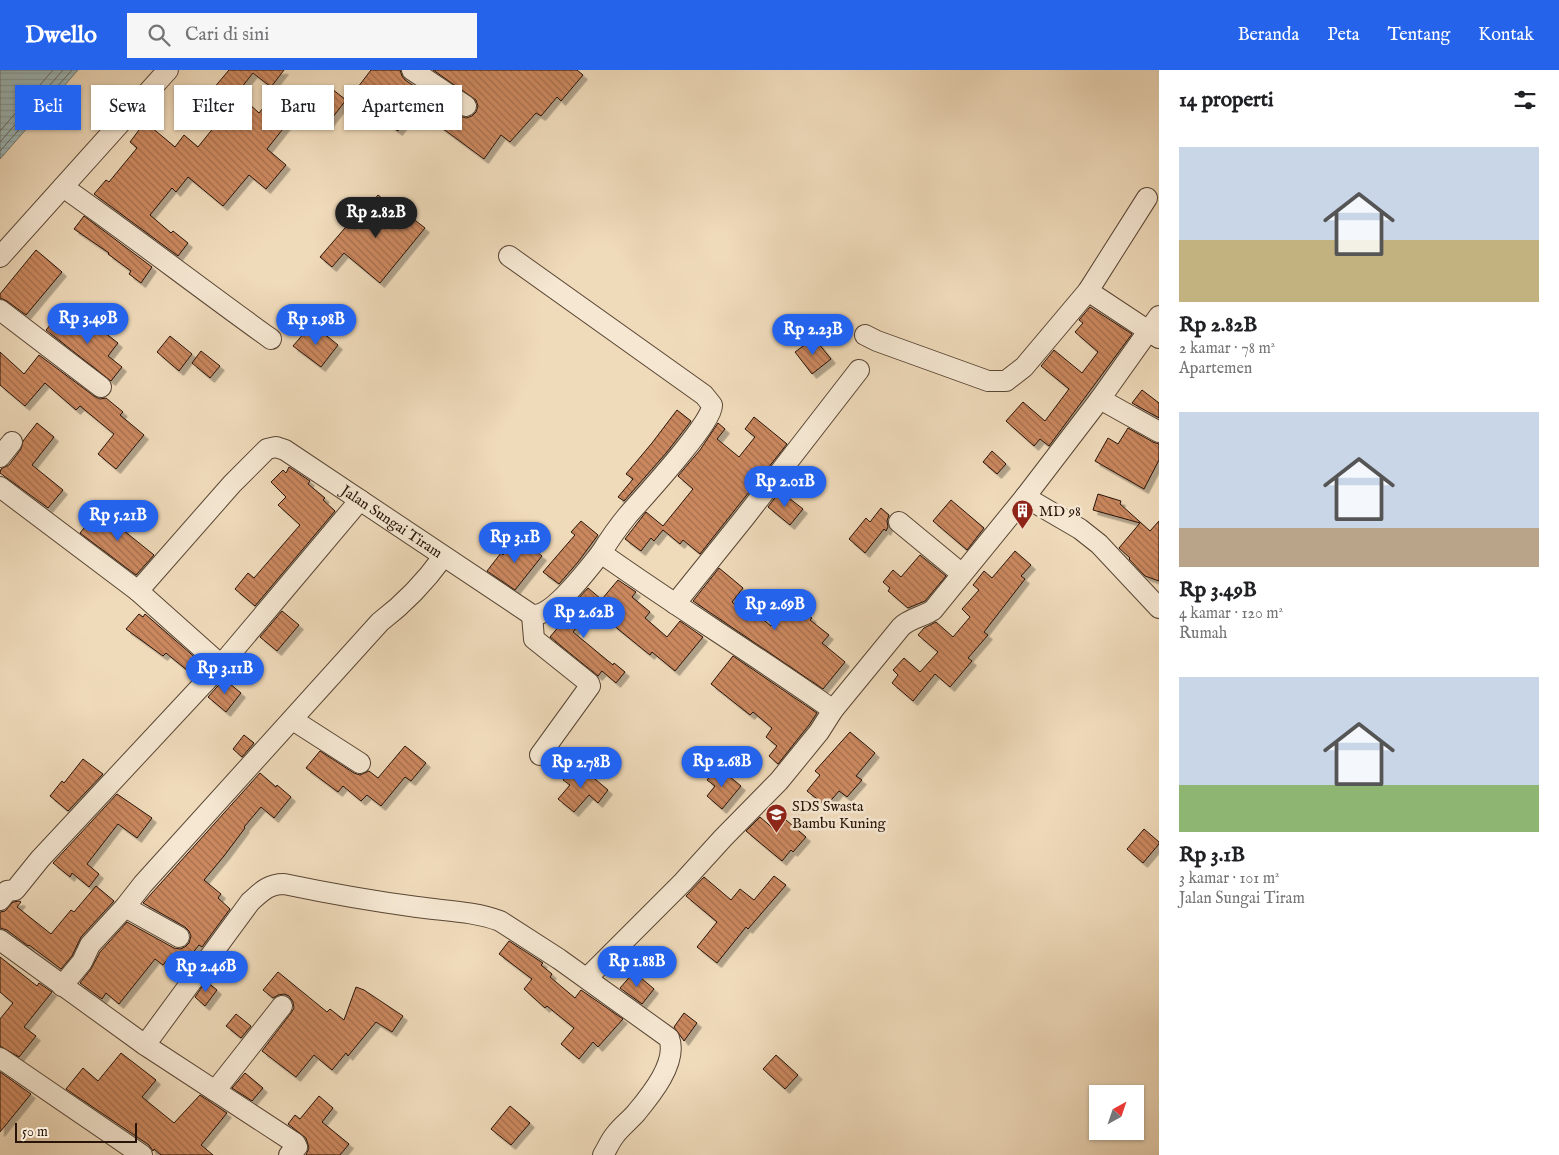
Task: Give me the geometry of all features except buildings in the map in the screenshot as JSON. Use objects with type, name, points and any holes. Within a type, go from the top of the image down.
[{"type":"street","points":[[0,257],[168,70]]},
{"type":"street","points":[[412,70],[466,106]]},
{"type":"street","points":[[62,187],[172,265],[213,298],[271,339]]},
{"type":"street","points":[[865,335],[988,381],[1003,382],[1012,378],[1024,367],[1088,291],[1147,198]]},
{"type":"street","points":[[509,256],[704,395],[712,405],[712,411],[692,440],[627,516],[581,578],[550,610],[542,614],[532,615],[534,639],[589,683],[590,686],[540,755]]},
{"type":"street","points":[[587,978],[683,882],[779,781],[819,732],[833,710],[901,627],[906,622],[920,618],[933,610],[1025,497],[1100,398],[1156,329],[1088,291]]},
{"type":"street","points":[[0,310],[101,387]]},
{"type":"street","points":[[675,604],[745,517],[858,370]]},
{"type":"street","points":[[1100,398],[1159,432]]},
{"type":"street","name":"Jalan Sungai Tiram","points":[[138,591],[232,484],[267,449],[276,447],[285,450],[532,615]]},
{"type":"street","points":[[0,487],[138,591],[221,665]]},
{"type":"street","points":[[1025,497],[1080,529],[1099,544],[1159,608]]},
{"type":"street","points":[[0,900],[8,891],[14,890],[40,859],[221,665],[360,500]]},
{"type":"street","points":[[899,522],[962,574]]},
{"type":"street","points":[[601,553],[833,710]]},
{"type":"street","points":[[62,986],[82,962],[90,946],[126,907],[143,884],[380,622],[418,590],[443,557]]},
{"type":"street","points":[[292,720],[360,763]]},
{"type":"street","points":[[145,1044],[250,902],[264,889],[274,884],[284,884],[416,907],[472,913],[500,921],[587,978],[668,1038],[672,1046],[671,1056],[656,1086],[636,1113],[615,1135],[603,1155]]},
{"type":"street","points":[[126,907],[179,937]]},
{"type":"street","points":[[0,940],[145,1044],[295,1143],[297,1147],[289,1155]]},
{"type":"street","points":[[215,1091],[282,1006]]},
{"type":"street","points":[[1,1061],[142,1155]]},
{"type":"water","points":[[0,70],[78,70],[65,85],[15,85],[15,130],[25,130],[0,159]]},
{"type":"place","name":"MD 98","points":[[1023,530]]},
{"type":"place","name":"SDS Swasta Bambu Kuning","points":[[776,834]]}]
